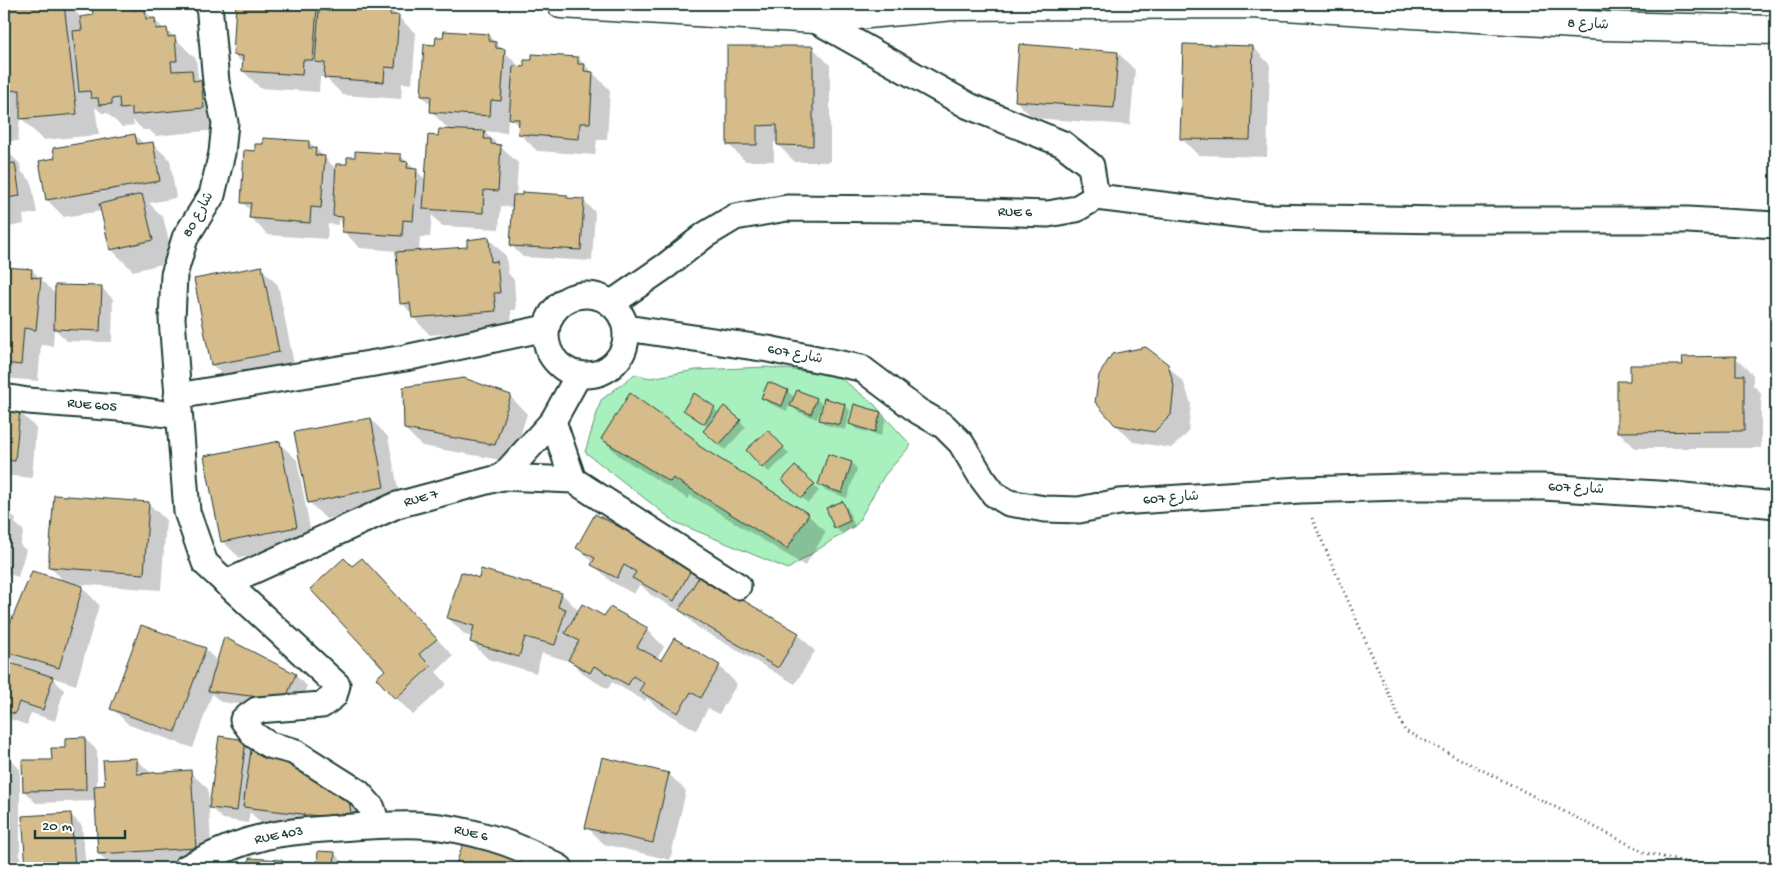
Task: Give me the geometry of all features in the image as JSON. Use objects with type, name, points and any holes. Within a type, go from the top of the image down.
[{"type":"street","name":"شارع 80","points":[[209,4],[216,82],[225,123],[222,153],[212,195],[185,238],[174,275],[172,319],[187,512],[205,563],[337,685],[334,696],[322,705],[258,710],[243,720],[254,735],[269,745],[293,752],[358,792],[372,808],[377,825]]},
{"type":"street","name":"شارع 8","points":[[561,4],[814,19],[954,6],[1251,4],[1605,26],[1776,30]]},
{"type":"street","points":[[814,19],[969,106],[1063,144],[1091,166],[1096,197],[1262,217],[1444,220],[1688,220],[1776,225]]},
{"type":"street","name":"RUE 6","points":[[612,303],[667,266],[705,235],[735,217],[786,208],[907,209],[1048,214],[1076,209],[1096,197]]},
{"type":"street","points":[[592,294],[612,303],[621,314],[626,328],[626,344],[620,357],[608,368],[594,374],[579,374],[560,366],[548,349],[546,328],[554,309],[571,297],[592,294]]},
{"type":"street","name":"RUE 605","points":[[4,396],[28,400],[132,409],[178,406],[546,328]]},
{"type":"street","name":"شارع 607","points":[[626,328],[768,349],[861,368],[918,411],[944,426],[961,443],[994,494],[1009,503],[1045,510],[1079,510],[1119,502],[1300,490],[1403,487],[1543,487],[1776,505]]},
{"type":"street","points":[[502,476],[553,421],[579,374]]},
{"type":"street","points":[[553,421],[572,480]]},
{"type":"street","points":[[502,476],[572,480],[738,586]]},
{"type":"street","name":"RUE 7","points":[[226,583],[397,505],[502,476]]},
{"type":"street","name":"RUE 6","points":[[377,825],[420,825],[462,831],[503,842],[543,858],[560,868]]},
{"type":"street","name":"RUE 403","points":[[186,868],[216,852],[259,838],[304,830],[377,825]]},
{"type":"path","points":[[1300,490],[1405,731],[1646,853],[1712,868]]},
{"type":"green space","points":[[767,367],[837,375],[875,405],[911,445],[884,476],[857,524],[788,569],[675,522],[585,452],[601,400],[635,374],[650,378],[696,370]]},
{"type":"building","points":[[10,4],[64,4],[77,114],[20,119],[20,90],[4,91],[4,27],[9,27]]},
{"type":"building","points":[[131,4],[132,10],[145,9],[146,19],[155,18],[156,29],[167,28],[168,37],[175,36],[177,61],[171,61],[172,71],[192,70],[193,81],[201,80],[204,108],[132,115],[132,108],[120,109],[119,98],[112,99],[112,104],[99,105],[98,98],[91,98],[90,91],[79,92],[73,31],[82,30],[80,17],[93,15],[92,6]]},
{"type":"building","points":[[236,4],[308,4],[307,8],[317,8],[313,60],[303,60],[302,75],[242,71],[243,56],[233,55]]},
{"type":"building","points":[[330,4],[384,4],[383,8],[390,8],[390,15],[399,15],[395,68],[385,67],[384,82],[324,78],[325,63],[315,62],[319,10],[329,11]]},
{"type":"building","points":[[444,31],[489,34],[489,41],[496,42],[496,48],[505,49],[501,101],[491,100],[490,116],[430,112],[431,96],[421,96],[424,44],[435,45],[436,37],[443,37]]},
{"type":"building","points":[[1019,44],[1118,52],[1114,108],[1015,101]]},
{"type":"building","points":[[1183,44],[1253,46],[1250,140],[1180,139]]},
{"type":"building","points":[[727,46],[813,46],[813,146],[777,145],[777,125],[757,126],[757,145],[727,145]]},
{"type":"building","points":[[532,54],[578,57],[578,64],[585,64],[584,71],[593,72],[590,123],[580,123],[579,139],[518,134],[519,119],[509,119],[513,66],[524,67],[524,60],[532,60]]},
{"type":"building","points":[[439,129],[485,131],[484,139],[491,139],[491,144],[501,145],[498,191],[484,190],[483,213],[423,209],[428,135],[438,136]]},
{"type":"building","points":[[135,134],[137,144],[153,142],[160,181],[46,200],[39,161],[55,158],[53,148]]},
{"type":"building","points":[[263,138],[309,141],[309,148],[316,148],[315,155],[325,156],[321,208],[311,207],[310,223],[249,218],[251,203],[241,203],[244,150],[255,151],[255,144],[263,144]]},
{"type":"building","points":[[4,148],[7,164],[15,163],[20,196],[6,198],[8,207],[4,208]]},
{"type":"building","points":[[355,151],[401,154],[401,161],[408,162],[407,168],[417,169],[413,221],[403,220],[402,236],[342,232],[343,217],[333,216],[336,164],[347,164],[347,157],[355,157]]},
{"type":"building","points":[[522,192],[567,195],[567,198],[584,199],[581,250],[510,246],[513,195],[522,195]]},
{"type":"building","points":[[142,194],[153,240],[110,250],[99,204]]},
{"type":"building","points":[[489,237],[491,262],[497,261],[500,293],[494,293],[496,311],[412,318],[410,303],[400,304],[396,252],[467,247],[467,240]]},
{"type":"building","points":[[262,266],[279,352],[211,365],[194,279]]},
{"type":"building","points":[[4,267],[32,269],[31,277],[41,278],[36,330],[24,328],[21,365],[4,363]]},
{"type":"building","points":[[55,285],[102,286],[100,331],[54,329]]},
{"type":"building","points":[[1146,347],[1168,364],[1174,386],[1171,415],[1154,432],[1115,425],[1095,402],[1099,375],[1112,354]]},
{"type":"building","points":[[1736,356],[1736,375],[1744,375],[1744,431],[1617,432],[1617,381],[1630,381],[1630,365],[1683,365],[1682,357]]},
{"type":"building","points":[[464,378],[511,395],[495,445],[404,429],[403,387]]},
{"type":"building","points":[[768,382],[788,390],[782,406],[761,398]]},
{"type":"building","points":[[797,390],[817,398],[811,414],[790,406]]},
{"type":"building","points":[[630,393],[693,438],[699,446],[809,514],[787,549],[673,478],[670,482],[601,439]]},
{"type":"building","points":[[694,393],[715,407],[704,424],[683,410]]},
{"type":"building","points":[[824,398],[845,404],[840,425],[819,420]]},
{"type":"building","points":[[854,404],[881,412],[875,432],[849,424]]},
{"type":"building","points":[[724,406],[741,420],[719,445],[703,431]]},
{"type":"building","points":[[4,408],[20,410],[15,461],[4,460]]},
{"type":"building","points":[[371,418],[384,487],[308,503],[294,432]]},
{"type":"building","points":[[768,430],[784,447],[762,468],[746,450]]},
{"type":"building","points":[[280,441],[297,527],[221,542],[204,456]]},
{"type":"building","points":[[828,454],[852,462],[842,493],[818,485]]},
{"type":"building","points":[[795,466],[815,484],[801,498],[782,480]]},
{"type":"building","points":[[54,495],[149,502],[144,574],[48,567]]},
{"type":"building","points":[[843,501],[850,521],[834,528],[826,508]]},
{"type":"building","points":[[595,514],[693,566],[674,601],[632,578],[636,572],[624,565],[617,578],[591,565],[595,558],[576,548]]},
{"type":"building","points":[[344,558],[352,566],[362,558],[437,639],[419,654],[431,666],[395,699],[376,678],[385,670],[310,589]]},
{"type":"building","points":[[481,569],[562,593],[558,607],[566,609],[555,645],[525,637],[519,657],[470,642],[474,626],[447,618],[461,572],[479,578]]},
{"type":"building","points":[[32,571],[83,586],[59,668],[4,651],[4,638]]},
{"type":"building","points":[[700,575],[799,633],[778,668],[679,610]]},
{"type":"building","points":[[582,604],[604,616],[610,607],[648,628],[637,647],[661,660],[674,638],[720,665],[701,698],[691,692],[678,713],[639,691],[644,683],[633,676],[628,685],[594,666],[590,673],[568,660],[579,641],[565,633]]},
{"type":"building","points":[[141,625],[206,648],[175,732],[110,709]]},
{"type":"building","points":[[224,637],[296,674],[285,700],[208,691]]},
{"type":"building","points":[[4,661],[53,677],[43,710],[19,702],[15,714],[4,710]]},
{"type":"building","points":[[219,736],[246,740],[237,811],[209,808]]},
{"type":"building","points":[[85,737],[86,790],[23,791],[22,760],[52,760],[51,748],[65,748],[65,738]]},
{"type":"building","points":[[252,743],[348,792],[352,820],[243,807]]},
{"type":"building","points":[[602,757],[669,773],[653,843],[585,828]]},
{"type":"building","points":[[137,758],[137,774],[191,770],[196,848],[98,854],[94,786],[105,785],[103,760]]},
{"type":"building","points":[[71,813],[75,868],[26,868],[22,816]]},
{"type":"building","points":[[464,841],[538,868],[455,867]]},
{"type":"building","points":[[318,851],[335,852],[334,868],[317,868]]},
{"type":"building","points":[[249,858],[282,860],[282,868],[248,868]]}]
